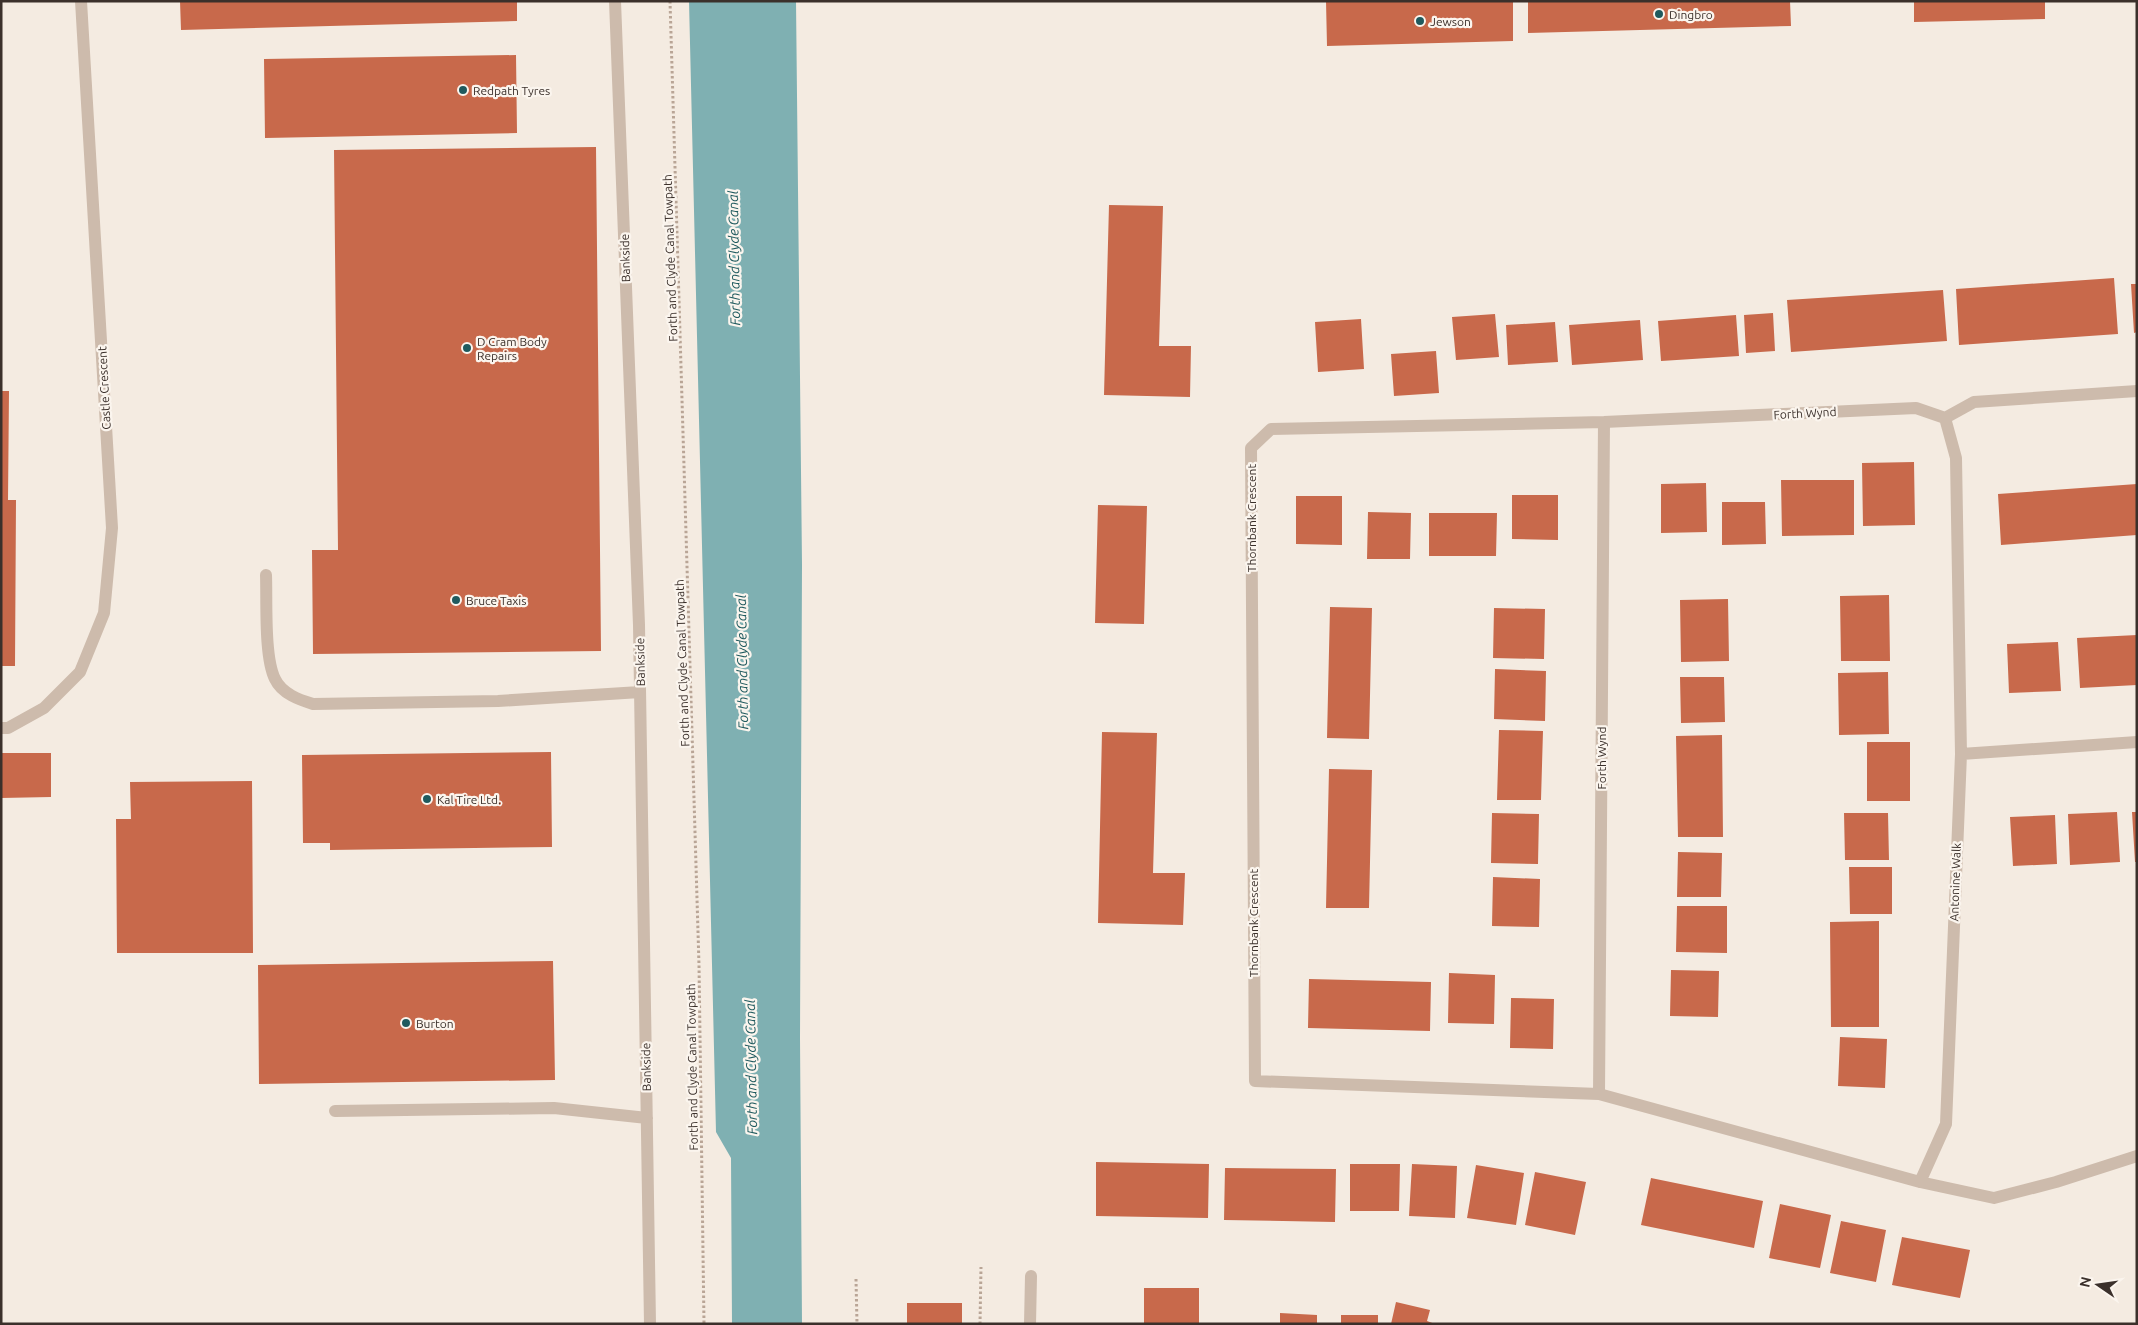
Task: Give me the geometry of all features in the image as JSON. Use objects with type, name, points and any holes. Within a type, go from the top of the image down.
[{"type":"street","name":"Castle Crescent","points":[[1,728],[8,728],[44,708],[80,672],[104,613],[112,528],[80,1]]},
{"type":"street","name":"Bankside","points":[[615,1],[640,692],[650,1324]]},
{"type":"street","points":[[2137,391],[1974,402],[1945,418],[1956,458],[1961,754],[2137,742]]},
{"type":"street","name":"Forth Wynd","points":[[1270,429],[1604,422],[1916,408],[1945,418]]},
{"type":"street","name":"Forth Wynd","points":[[1599,1094],[1604,422]]},
{"type":"street","name":"Thornbank Crescent","points":[[1270,429],[1251,448],[1255,1081],[1599,1094]]},
{"type":"street","points":[[266,575],[269,654],[275,680],[295,698],[314,704],[498,701],[640,692]]},
{"type":"street","name":"Antonine Walk","points":[[1920,1182],[1946,1124],[1961,754]]},
{"type":"street","points":[[1599,1094],[1920,1182],[1994,1198],[2056,1182],[2137,1156]]},
{"type":"street","points":[[336,1111],[554,1108],[647,1118]]},
{"type":"street","points":[[1030,1324],[1031,1276]]},
{"type":"path","name":"Forth and Clyde Canal Towpath","points":[[670,1],[699,946],[704,1324]]},
{"type":"path","points":[[980,1324],[981,1267]]},
{"type":"path","points":[[856,1279],[857,1324]]},
{"type":"water","name":"Forth and Clyde Canal","points":[[689,1],[796,1],[802,565],[800,1038],[802,1324],[732,1324],[731,1158],[716,1132]]},
{"type":"building","points":[[180,1],[517,1],[517,21],[181,30]]},
{"type":"building","name":"Jewson","points":[[1326,1],[1513,1],[1513,41],[1327,46]]},
{"type":"building","name":"Dingbro","points":[[1528,1],[1790,1],[1791,26],[1528,33]]},
{"type":"building","points":[[1914,1],[2045,1],[2045,19],[1914,22]]},
{"type":"building","points":[[516,55],[517,133],[265,138],[264,59]]},
{"type":"building","name":"D Cram Body Repairs","points":[[596,147],[601,651],[313,654],[312,550],[338,550],[334,150]]},
{"type":"building","points":[[1109,205],[1163,206],[1159,346],[1191,346],[1190,397],[1104,395]]},
{"type":"building","points":[[2114,278],[2118,334],[1959,345],[1956,289]]},
{"type":"building","points":[[2131,284],[2137,284],[2137,332],[2134,333]]},
{"type":"building","points":[[1943,290],[1947,341],[1791,352],[1787,300]]},
{"type":"building","points":[[1773,313],[1775,351],[1746,353],[1744,315]]},
{"type":"building","points":[[1495,314],[1499,357],[1456,360],[1452,317]]},
{"type":"building","points":[[1736,315],[1739,356],[1661,361],[1658,321]]},
{"type":"building","points":[[1361,319],[1364,369],[1318,372],[1315,322]]},
{"type":"building","points":[[1640,320],[1643,360],[1572,365],[1569,325]]},
{"type":"building","points":[[1555,322],[1558,362],[1508,365],[1506,325]]},
{"type":"building","points":[[1436,351],[1439,393],[1394,396],[1391,354]]},
{"type":"building","points":[[1,391],[9,391],[8,500],[16,500],[15,666],[1,666]]},
{"type":"building","points":[[1914,462],[1915,525],[1863,526],[1862,463]]},
{"type":"building","points":[[1781,480],[1854,480],[1854,535],[1782,536]]},
{"type":"building","points":[[1706,483],[1707,532],[1661,533],[1661,484]]},
{"type":"building","points":[[2137,484],[2137,535],[2001,545],[1998,494]]},
{"type":"building","points":[[1512,495],[1558,495],[1558,540],[1512,539]]},
{"type":"building","points":[[1296,496],[1342,496],[1342,545],[1296,544]]},
{"type":"building","points":[[1722,502],[1765,502],[1766,544],[1722,545]]},
{"type":"building","points":[[1098,505],[1147,506],[1144,624],[1095,623]]},
{"type":"building","points":[[1368,512],[1411,513],[1410,559],[1367,559]]},
{"type":"building","points":[[1429,513],[1497,513],[1496,556],[1429,556]]},
{"type":"building","points":[[1889,595],[1890,661],[1841,661],[1840,596]]},
{"type":"building","points":[[1728,599],[1729,661],[1681,662],[1680,600]]},
{"type":"building","points":[[1330,607],[1372,608],[1369,739],[1327,738]]},
{"type":"building","points":[[1494,608],[1545,609],[1544,659],[1493,658]]},
{"type":"building","points":[[2137,635],[2137,685],[2080,688],[2077,638]]},
{"type":"building","points":[[2058,642],[2061,691],[2009,693],[2007,644]]},
{"type":"building","points":[[1495,669],[1546,671],[1545,721],[1494,719]]},
{"type":"building","points":[[1888,672],[1889,734],[1839,735],[1838,673]]},
{"type":"building","points":[[1680,677],[1724,677],[1725,722],[1681,723]]},
{"type":"building","points":[[1499,730],[1543,731],[1541,800],[1497,800]]},
{"type":"building","points":[[1102,732],[1157,733],[1153,873],[1185,873],[1183,925],[1098,923]]},
{"type":"building","points":[[1722,735],[1723,837],[1678,837],[1676,736]]},
{"type":"building","points":[[1867,742],[1910,742],[1910,801],[1867,801]]},
{"type":"building","name":"Kal Tire Ltd.","points":[[551,752],[552,847],[330,850],[330,843],[303,843],[302,755]]},
{"type":"building","points":[[1,753],[51,753],[51,797],[1,798]]},
{"type":"building","points":[[1329,769],[1372,770],[1369,908],[1326,908]]},
{"type":"building","points":[[252,781],[253,953],[117,953],[116,819],[131,819],[130,782]]},
{"type":"building","points":[[2117,812],[2120,862],[2070,865],[2068,814]]},
{"type":"building","points":[[2132,812],[2137,812],[2137,862],[2135,862]]},
{"type":"building","points":[[1492,813],[1539,814],[1538,864],[1491,863]]},
{"type":"building","points":[[1844,813],[1888,813],[1889,860],[1845,860]]},
{"type":"building","points":[[2055,815],[2057,864],[2013,866],[2010,817]]},
{"type":"building","points":[[1678,852],[1722,853],[1721,897],[1677,897]]},
{"type":"building","points":[[1849,867],[1892,867],[1892,914],[1850,914]]},
{"type":"building","points":[[1493,877],[1540,879],[1539,927],[1492,926]]},
{"type":"building","points":[[1677,906],[1727,906],[1727,953],[1676,952]]},
{"type":"building","points":[[1879,921],[1879,1027],[1831,1027],[1830,922]]},
{"type":"building","name":"Burton","points":[[553,961],[555,1080],[259,1084],[258,965]]},
{"type":"building","points":[[1671,970],[1719,971],[1718,1017],[1670,1016]]},
{"type":"building","points":[[1449,973],[1495,975],[1494,1024],[1448,1023]]},
{"type":"building","points":[[1309,979],[1431,982],[1430,1031],[1308,1028]]},
{"type":"building","points":[[1511,998],[1554,999],[1553,1049],[1510,1048]]},
{"type":"building","points":[[1840,1037],[1887,1039],[1885,1088],[1838,1086]]},
{"type":"building","points":[[1096,1162],[1209,1164],[1208,1218],[1096,1216]]},
{"type":"building","points":[[1350,1164],[1400,1164],[1399,1211],[1350,1211]]},
{"type":"building","points":[[1412,1164],[1457,1166],[1455,1218],[1409,1216]]},
{"type":"building","points":[[1476,1165],[1524,1173],[1516,1225],[1467,1218]]},
{"type":"building","points":[[1225,1168],[1336,1169],[1335,1222],[1224,1220]]},
{"type":"building","points":[[1535,1172],[1586,1182],[1575,1235],[1525,1225]]},
{"type":"building","points":[[1651,1178],[1763,1201],[1754,1248],[1641,1225]]},
{"type":"building","points":[[1780,1204],[1831,1215],[1820,1268],[1769,1258]]},
{"type":"building","points":[[1841,1221],[1886,1230],[1876,1282],[1830,1273]]},
{"type":"building","points":[[1902,1237],[1970,1250],[1960,1298],[1892,1285]]},
{"type":"building","points":[[1144,1288],[1199,1288],[1199,1324],[1144,1324]]},
{"type":"building","points":[[1396,1302],[1430,1310],[1427,1321],[1435,1324],[1391,1324]]},
{"type":"building","points":[[907,1303],[962,1303],[962,1324],[907,1324]]},
{"type":"building","points":[[1280,1313],[1317,1315],[1317,1324],[1280,1324]]},
{"type":"building","points":[[1341,1315],[1378,1315],[1378,1324],[1341,1324]]},
{"type":"place","name":"Dingbro","points":[[1659,14]]},
{"type":"place","name":"Jewson","points":[[1420,21]]},
{"type":"place","name":"Redpath Tyres","points":[[463,90]]},
{"type":"place","name":"D Cram Body Repairs","points":[[467,348]]},
{"type":"place","name":"Bruce Taxis","points":[[456,600]]},
{"type":"place","name":"Kal Tire Ltd.","points":[[427,799]]},
{"type":"place","name":"Burton","points":[[406,1023]]}]
